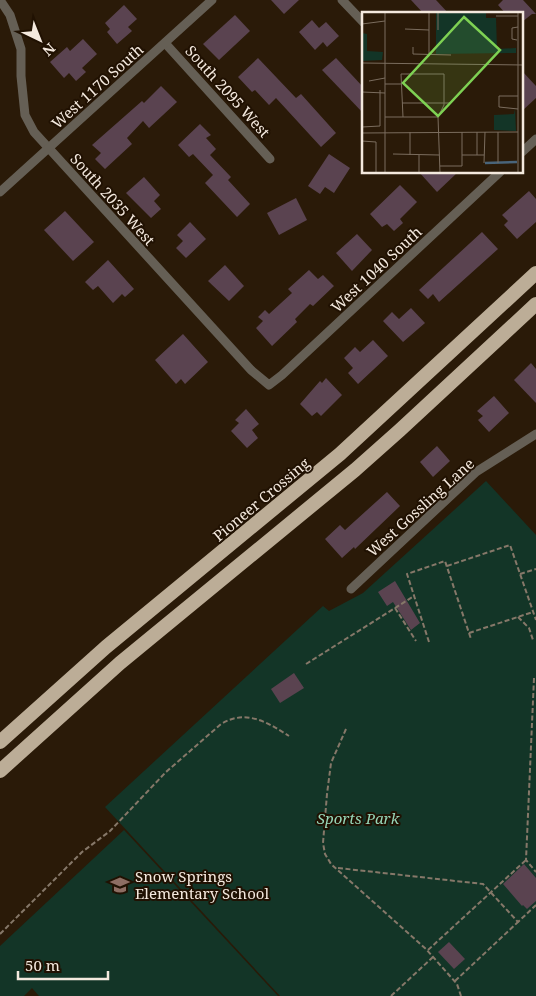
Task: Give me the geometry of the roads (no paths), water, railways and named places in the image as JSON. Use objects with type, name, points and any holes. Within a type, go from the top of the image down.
[{"type":"highway","name":"Pioneer Crossing","points":[[0,742],[106,647],[340,454],[536,273]]},
{"type":"highway","points":[[0,771],[120,663],[355,470],[536,304]]},
{"type":"street","name":"South 2035 West","points":[[0,0],[10,15],[21,49],[21,76],[26,115],[34,132],[251,370],[269,385]]},
{"type":"street","name":"West 1170 South","points":[[0,192],[212,0]]},
{"type":"street","points":[[342,0],[362,21]]},
{"type":"street","name":"South 2095 West","points":[[165,43],[270,159]]},
{"type":"street","points":[[524,150],[536,139]]},
{"type":"street","name":"West 1040 South","points":[[269,385],[498,174]]},
{"type":"street","name":"West Gossling Lane","points":[[351,589],[476,472],[536,434]]},
{"type":"place","name":"Snow Springs Elementary School","points":[[120,885]]},
{"type":"park label","name":"Sports Park","points":[[358,818]]}]
